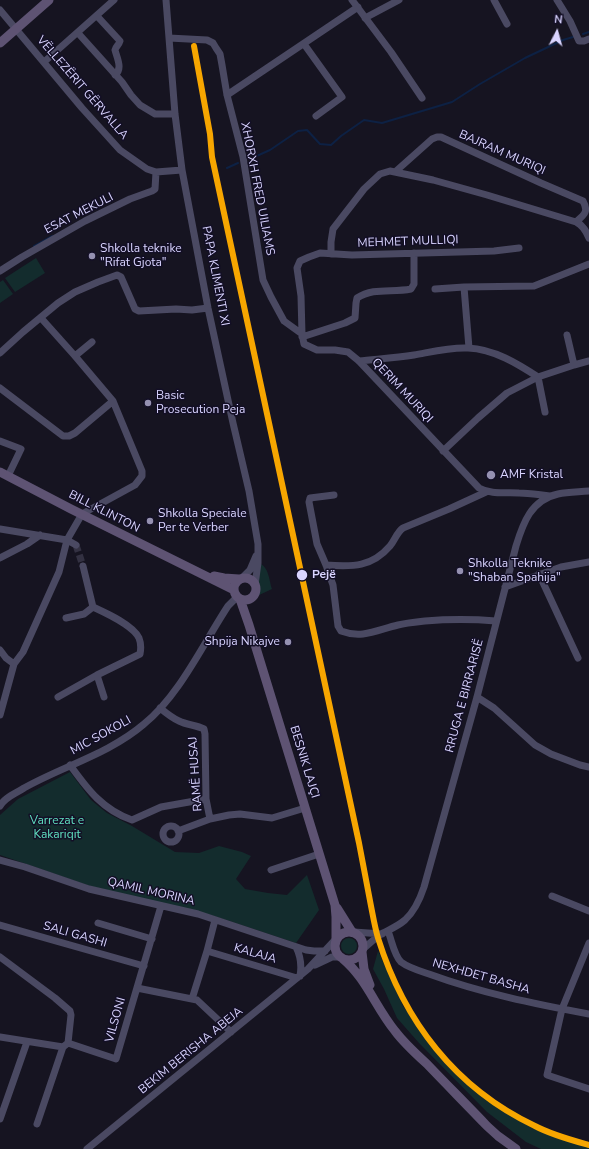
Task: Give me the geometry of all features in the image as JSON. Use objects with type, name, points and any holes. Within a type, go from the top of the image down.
[{"type":"main road","points":[[0,43],[41,0]]},
{"type":"main road","points":[[0,37],[49,0]]},
{"type":"main road","name":"BILL KLINTON","points":[[4,474],[199,573],[237,595]]},
{"type":"main road","name":"BILL KLINTON","points":[[199,573],[224,578],[241,578]]},
{"type":"main road","points":[[241,578],[249,578],[256,585]]},
{"type":"main road","name":"PAPA KLIMENTI XI","points":[[237,595],[235,584],[241,578]]},
{"type":"main road","name":"PAPA KLIMENTI XI","points":[[252,597],[256,590],[256,585]]},
{"type":"main road","points":[[237,595],[247,600],[252,597]]},
{"type":"main road","name":"BESNIK LAJÇI","points":[[237,595],[249,625],[335,905],[336,940]]},
{"type":"main road","name":"BESNIK LAJÇI","points":[[249,625],[252,597]]},
{"type":"main road","name":"BESNIK LAJÇI","points":[[335,905],[353,932]]},
{"type":"main road","points":[[376,1001],[358,976],[335,951],[334,948],[336,940],[343,932],[353,932],[360,937],[362,941],[365,975],[376,1001],[386,1019],[400,1037],[487,1126],[516,1149]]},
{"type":"main road","points":[[341,958],[350,960],[354,959],[360,955],[362,950]]},
{"type":"street","points":[[44,62],[114,0]]},
{"type":"street","name":"PAPA KLIMENTI XI","points":[[166,0],[175,114],[182,170],[208,308],[249,491],[258,544],[256,585]]},
{"type":"street","points":[[352,0],[391,52],[422,98]]},
{"type":"street","points":[[365,18],[399,0]]},
{"type":"street","points":[[494,0],[507,24]]},
{"type":"street","points":[[557,0],[570,21],[579,41],[589,39]]},
{"type":"street","points":[[227,95],[358,7]]},
{"type":"street","name":"VËLLEZËRIT GËRVALLA","points":[[0,10],[82,108],[120,150],[147,169],[156,172]]},
{"type":"street","points":[[97,16],[120,41],[120,44],[115,50],[120,69],[115,75]]},
{"type":"street","points":[[78,33],[140,105],[155,114],[175,114]]},
{"type":"street","name":"XHORXH FRED UILIAMS","points":[[169,38],[207,40],[213,43],[220,54],[227,95],[242,157],[263,280],[284,321],[302,336]]},
{"type":"street","points":[[304,44],[342,97],[316,116]]},
{"type":"street","name":"BAJRAM MURIQI","points":[[331,254],[331,242],[334,229],[364,189],[380,174],[390,171],[433,180],[576,222],[587,212],[583,201],[441,137],[432,139],[395,172]]},
{"type":"street","points":[[156,172],[182,170]]},
{"type":"street","name":"ESAT MEKULI","points":[[0,271],[85,221],[130,199],[152,191],[155,189],[156,172]]},
{"type":"street","points":[[576,222],[585,230],[589,238]]},
{"type":"street","name":"MEHMET MULLIQI","points":[[302,336],[297,268],[300,261],[309,257],[320,253],[352,255],[494,251],[519,248]]},
{"type":"street","points":[[302,336],[345,323],[355,318],[357,298],[361,295],[382,290],[410,289],[414,284],[414,253]]},
{"type":"street","points":[[435,289],[534,286],[589,264]]},
{"type":"street","points":[[0,353],[58,303],[76,292],[117,275],[121,277],[135,309],[139,311],[176,309],[192,310],[208,308]]},
{"type":"street","points":[[464,287],[469,348]]},
{"type":"street","points":[[0,714],[14,664],[23,652],[59,572],[67,540],[82,514],[134,485],[142,476],[142,472],[113,401],[41,318]]},
{"type":"street","points":[[567,335],[574,365]]},
{"type":"street","name":"QERIM MURIQI","points":[[302,336],[304,344],[317,350],[348,352],[359,361],[474,483],[486,492]]},
{"type":"street","points":[[75,356],[92,342]]},
{"type":"street","points":[[359,361],[442,350],[469,348],[486,351],[502,357],[538,377],[545,412]]},
{"type":"street","points":[[443,451],[507,393],[538,377],[589,361]]},
{"type":"street","points":[[0,388],[63,436],[69,436],[75,433],[113,401]]},
{"type":"street","points":[[0,441],[21,449],[4,474]]},
{"type":"street","name":"RRUGA E BIRRARISË","points":[[362,950],[409,916],[419,901],[477,697],[523,523],[534,508],[550,496],[589,491]]},
{"type":"street","points":[[326,564],[352,566],[370,562],[388,548],[403,528],[449,510],[486,492],[550,496]]},
{"type":"street","points":[[334,495],[310,498],[309,502],[317,544],[333,585],[338,626],[341,631],[346,633],[367,634],[398,625],[425,621],[458,619],[496,621]]},
{"type":"street","points":[[0,529],[67,540],[76,545]]},
{"type":"street","points":[[0,558],[27,544],[40,535]]},
{"type":"street","name":"PAPA KLIMENTI XI","points":[[241,578],[250,570],[257,554]]},
{"type":"street","points":[[505,587],[561,567],[589,562]]},
{"type":"street","points":[[83,566],[93,607]]},
{"type":"street","points":[[539,574],[578,658]]},
{"type":"street","name":"MIC SOKOLI","points":[[1,800],[38,780],[93,755],[124,738],[144,724],[160,708],[180,682],[228,606],[237,595]]},
{"type":"street","points":[[66,618],[84,614],[93,607]]},
{"type":"street","points":[[58,697],[97,675],[140,654],[141,647],[139,639],[134,631],[110,615],[93,607]]},
{"type":"street","points":[[0,650],[6,658],[14,664]]},
{"type":"street","points":[[97,675],[104,697]]},
{"type":"street","points":[[477,697],[494,708],[535,745],[551,754],[589,767]]},
{"type":"street","name":"RAMË HUSAJ","points":[[160,708],[180,722],[204,729],[206,799],[210,819]]},
{"type":"street","points":[[70,766],[99,801],[114,812],[132,820],[161,807],[206,799]]},
{"type":"street","points":[[178,831],[210,819],[229,815],[240,814],[272,818],[305,808]]},
{"type":"street","points":[[271,870],[319,854]]},
{"type":"street","name":"QAMIL MORINA","points":[[0,860],[89,889],[192,913],[296,947],[314,951],[325,951]]},
{"type":"street","points":[[552,896],[589,911]]},
{"type":"street","name":"VILSONI","points":[[66,1045],[116,1059],[161,906]]},
{"type":"street","points":[[192,999],[215,920]]},
{"type":"street","points":[[98,923],[152,939]]},
{"type":"street","name":"SALI GASHI","points":[[0,925],[144,966]]},
{"type":"street","points":[[353,932],[372,934],[385,933]]},
{"type":"street","name":"NEXHDET BASHA","points":[[385,933],[400,961],[406,966],[470,987],[589,1014]]},
{"type":"street","name":"BEKIM BERISHA ABEJA","points":[[87,1149],[308,969],[336,940]]},
{"type":"street","points":[[589,943],[562,1009],[547,1075],[589,1089]]},
{"type":"street","points":[[296,947],[301,956],[298,977]]},
{"type":"street","name":"KALAJA","points":[[207,951],[298,977]]},
{"type":"street","points":[[0,957],[55,998],[70,1011],[71,1015],[66,1045],[37,1124]]},
{"type":"street","name":"BEKIM BERISHA ABEJA","points":[[308,969],[332,957],[341,958]]},
{"type":"street","points":[[137,988],[197,1000],[231,1032]]},
{"type":"street","points":[[0,1037],[27,1042],[66,1045]]},
{"type":"street","points":[[0,1119],[27,1042]]},
{"type":"green space","points":[[36,258],[45,273],[15,292],[5,278]]},
{"type":"green space","points":[[3,280],[13,294],[0,303],[0,282]]},
{"type":"green space","points":[[259,563],[265,567],[267,571],[272,589],[257,596]]},
{"type":"green space","name":"Varrezat e Kakariqit","points":[[70,772],[91,800],[107,813],[175,852],[199,853],[219,846],[251,856],[236,879],[245,889],[287,895],[307,875],[319,910],[296,943],[211,915],[90,886],[0,855],[0,815],[18,799]]},
{"type":"green space","points":[[346,938],[352,938],[357,943],[355,952],[352,954],[346,954],[341,949],[341,943]]},
{"type":"green space","points":[[378,951],[403,1006],[434,1050],[456,1074],[496,1107],[532,1128],[589,1147],[589,1149],[541,1149],[526,1142],[487,1112],[419,1043],[397,1018],[373,969]]},
{"type":"waterway","points":[[583,34],[589,32]]},
{"type":"waterway","points":[[250,159],[270,150],[298,131],[307,130],[320,144],[331,145],[364,120],[382,123],[452,102],[525,58],[563,40],[573,37]]},
{"type":"waterway","points":[[227,168],[238,163]]},
{"type":"waterway","points":[[34,246],[52,236]]},
{"type":"tunnel","points":[[76,545],[83,566]]},
{"type":"transit line","points":[[194,46],[210,134],[212,157],[378,938],[402,997],[418,1024],[436,1049],[457,1072],[480,1092],[506,1110],[548,1132],[589,1145]]},
{"type":"place","name":"Shkolla teknike \"Rifat Gjota\"","points":[[92,256]]},
{"type":"place","name":"Basic Prosecution Peja","points":[[148,403]]},
{"type":"place","name":"AMF Kristal","points":[[491,475]]},
{"type":"place","name":"Shkolla Speciale Per te Verber","points":[[150,521]]},
{"type":"place","name":"Shkolla Teknike \"Shaban Spahija\"","points":[[460,571]]},
{"type":"place","name":"Pejë","points":[[302,575]]},
{"type":"place","name":"Shpija Nikajve","points":[[288,642]]}]
